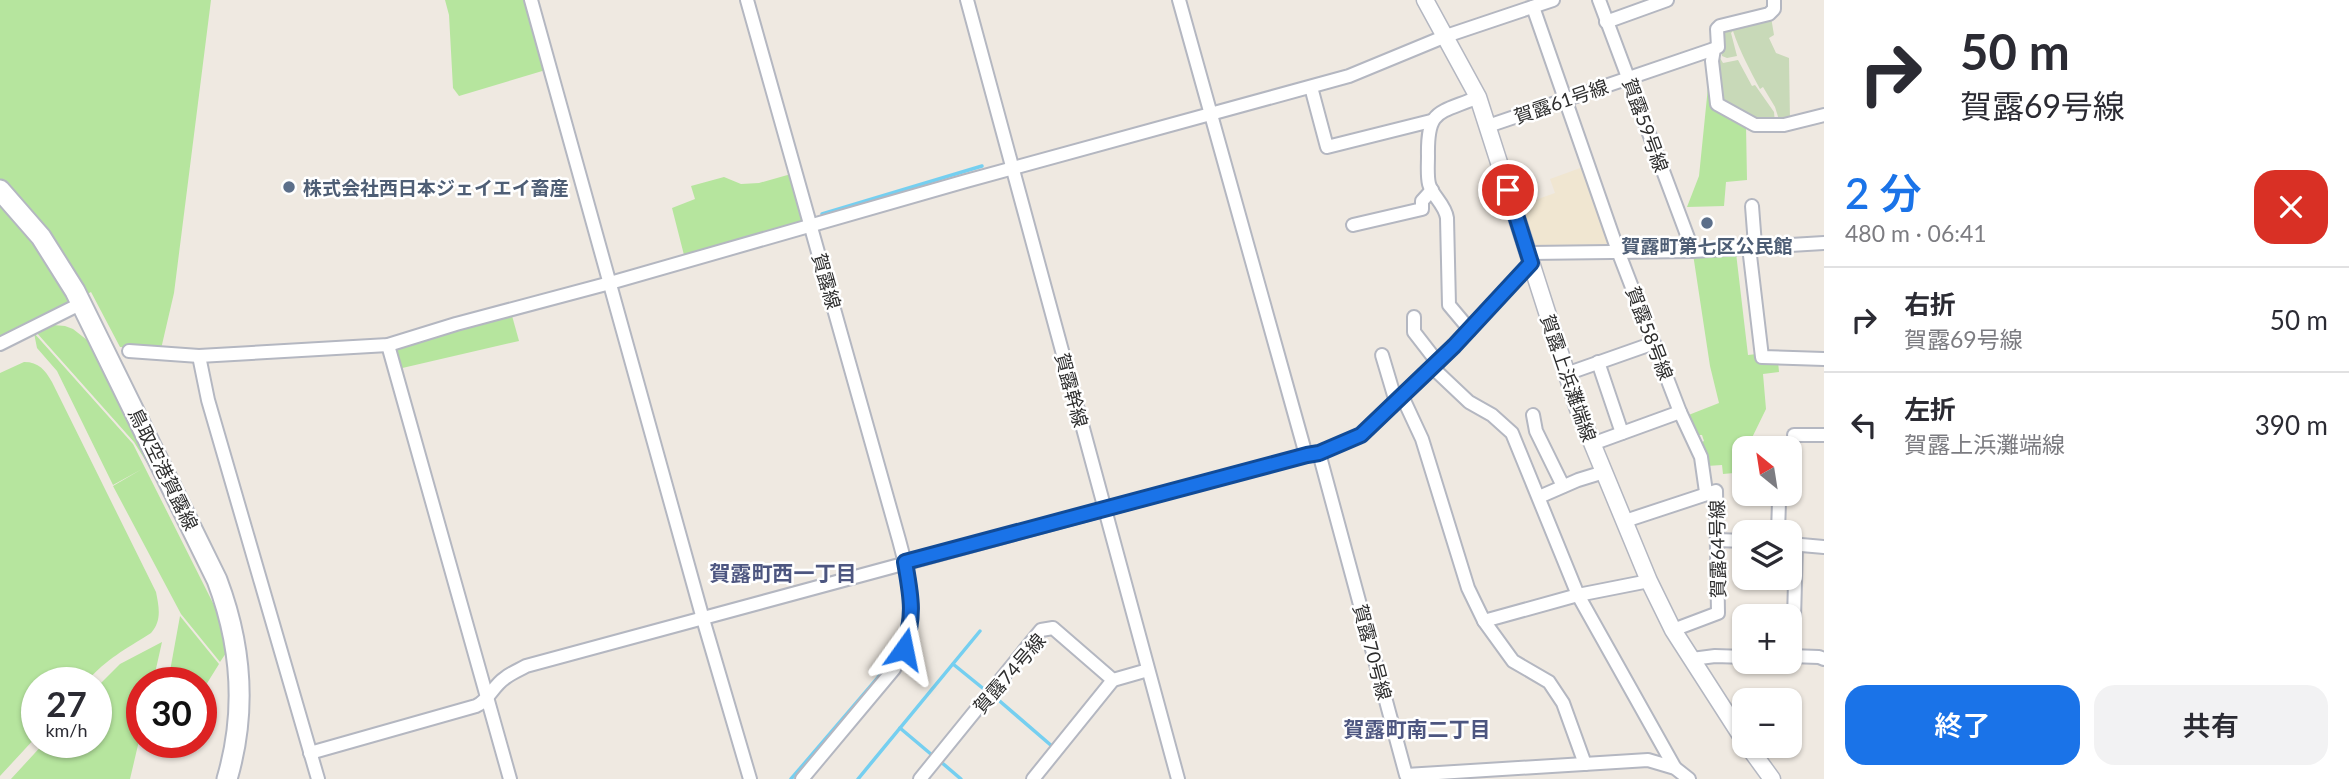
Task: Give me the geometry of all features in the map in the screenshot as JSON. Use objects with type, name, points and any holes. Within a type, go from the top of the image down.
[{"type":"main road","name":"鳥取空港賀露線","points":[[0,190],[41,237],[82,303],[201,545],[229,614],[236,644],[240,701],[237,742],[227,779]]},
{"type":"street","points":[[531,0],[750,779]]},
{"type":"street","name":"賀露線","points":[[747,0],[905,562],[912,604],[911,625],[904,649],[894,669],[802,779]]},
{"type":"street","name":"賀露幹線","points":[[967,0],[1178,779]]},
{"type":"street","points":[[1179,0],[1313,454]]},
{"type":"street","points":[[129,351],[199,356],[388,345],[1311,87],[1367,70],[1446,36],[1553,0]]},
{"type":"street","name":"賀露59号線","points":[[1599,0],[1693,251]]},
{"type":"street","points":[[1606,22],[1667,0]]},
{"type":"street","points":[[1774,0],[1774,9],[1769,14],[1717,29],[1718,47],[1714,48],[1713,70],[1717,104],[1755,125],[1784,125],[1824,115]]},
{"type":"street","name":"賀露上浜灘端線","points":[[1430,1],[1478,97],[1566,374],[1649,581],[1673,630],[1732,722]]},
{"type":"street","name":"賀露58号線","points":[[1533,7],[1618,251],[1680,412],[1701,457],[1706,492]]},
{"type":"street","name":"賀露61号線","points":[[1488,126],[1714,48]]},
{"type":"street","points":[[1311,87],[1327,147],[1431,121],[1441,113],[1478,97]]},
{"type":"street","points":[[1431,121],[1428,135],[1429,185],[1446,211],[1449,305],[1470,330]]},
{"type":"street","points":[[1353,225],[1422,209],[1422,201],[1432,190]]},
{"type":"street","points":[[1752,206],[1752,246],[1762,357],[1824,359]]},
{"type":"street","points":[[310,753],[484,703],[504,678],[526,667],[905,562],[1313,454],[1361,435],[1470,330],[1530,258],[1618,251],[1693,251],[1824,243]]},
{"type":"street","points":[[0,344],[82,303]]},
{"type":"street","points":[[1414,317],[1414,332],[1435,365],[1469,402],[1492,415],[1512,433],[1578,595],[1675,768]]},
{"type":"street","points":[[1566,374],[1654,343]]},
{"type":"street","points":[[388,345],[510,779]]},
{"type":"street","points":[[1382,355],[1399,399],[1422,439],[1468,587],[1484,621],[1513,661],[1549,682],[1563,703],[1585,764]]},
{"type":"street","points":[[199,356],[208,400],[317,779]]},
{"type":"street","points":[[1598,362],[1622,433]]},
{"type":"street","points":[[1592,444],[1680,412]]},
{"type":"street","points":[[1533,415],[1536,431],[1563,486]]},
{"type":"street","points":[[1794,435],[1824,435]]},
{"type":"street","name":"賀露70号線","points":[[1313,454],[1406,775],[1648,760],[1675,768],[1689,779]]},
{"type":"street","points":[[1539,497],[1604,472]]},
{"type":"street","name":"賀露64号線","points":[[1625,521],[1706,492],[1716,491],[1718,613],[1673,630]]},
{"type":"street","points":[[1717,540],[1732,541]]},
{"type":"street","points":[[1802,546],[1824,547]]},
{"type":"street","points":[[1484,621],[1578,595],[1649,581]]},
{"type":"street","name":"賀露74号線","points":[[920,779],[1041,631],[1053,628],[1114,680]]},
{"type":"street","points":[[1802,656],[1824,659]]},
{"type":"street","points":[[1692,659],[1732,657]]},
{"type":"street","points":[[1033,779],[1114,680],[1149,670]]},
{"type":"street","name":"賀露上浜灘端線","points":[[1756,758],[1772,779]]},
{"type":"shaded area","points":[[1583,167],[1607,237],[1607,245],[1534,247],[1521,205],[1555,193],[1550,179]]},
{"type":"green space","points":[[0,0],[211,0],[174,293],[161,349],[120,347],[91,292],[0,340]]},
{"type":"green space","points":[[445,0],[529,0],[549,69],[459,96],[453,88],[449,15]]},
{"type":"green space","points":[[1771,17],[1774,35],[1769,38],[1776,53],[1789,58],[1790,121],[1780,123],[1775,107],[1763,87],[1760,89],[1733,31],[1731,33],[1737,56],[1722,56],[1720,32]]},
{"type":"green space","points":[[1720,58],[1723,63],[1738,60],[1752,86],[1755,85],[1774,112],[1775,123],[1755,121],[1730,103],[1721,102],[1717,61]]},
{"type":"green space","points":[[1708,87],[1746,125],[1747,180],[1726,182],[1724,206],[1687,207],[1699,176]]},
{"type":"green space","points":[[791,174],[803,219],[800,223],[684,255],[672,208],[695,199],[691,186],[724,177],[741,184],[759,183]]},
{"type":"green space","points":[[1736,253],[1748,355],[1757,354],[1778,361],[1779,372],[1763,374],[1766,409],[1753,436],[1732,436],[1732,473],[1723,474],[1722,465],[1707,466],[1700,443],[1704,441],[1702,435],[1697,435],[1686,416],[1719,403],[1710,366],[1693,254]]},
{"type":"green space","points":[[511,312],[519,341],[398,369],[396,351],[400,346]]},
{"type":"green space","points":[[53,325],[73,329],[96,347],[151,461],[147,463],[134,442],[36,332]]},
{"type":"green space","points":[[34,333],[133,444],[222,621],[228,650],[220,662],[181,614],[113,486],[142,469],[113,485],[57,371],[37,348]]},
{"type":"green space","points":[[24,362],[34,363],[47,374],[156,592],[159,614],[151,633],[101,667],[21,667],[21,753],[0,776],[0,373]]},
{"type":"green space","points":[[180,616],[219,664],[217,667],[171,667]]},
{"type":"green space","points":[[162,642],[156,667],[126,667],[126,758],[135,758],[130,779],[11,779],[30,758],[112,758],[112,672],[120,664]]},
{"type":"waterway","points":[[822,214],[982,166]]},
{"type":"waterway","points":[[791,779],[887,667],[900,639],[903,621]]},
{"type":"waterway","points":[[858,779],[980,631]]},
{"type":"waterway","points":[[953,664],[985,690]]},
{"type":"waterway","points":[[995,697],[1053,747]]},
{"type":"waterway","points":[[900,728],[932,755]]},
{"type":"waterway","points":[[941,762],[961,779]]},
{"type":"place","name":"株式会社西日本ジェイエイ畜産","points":[[289,187]]},
{"type":"place","name":"賀露町第七区公民館","points":[[1707,223]]},
{"type":"district","name":"賀露町西一丁目","points":[[783,572]]},
{"type":"district","name":"賀露町南二丁目","points":[[1417,728]]},
{"type":"route","points":[[904,649],[911,625],[912,604],[905,562],[1319,453],[1361,435],[1433,368],[1531,263],[1508,190]]}]
